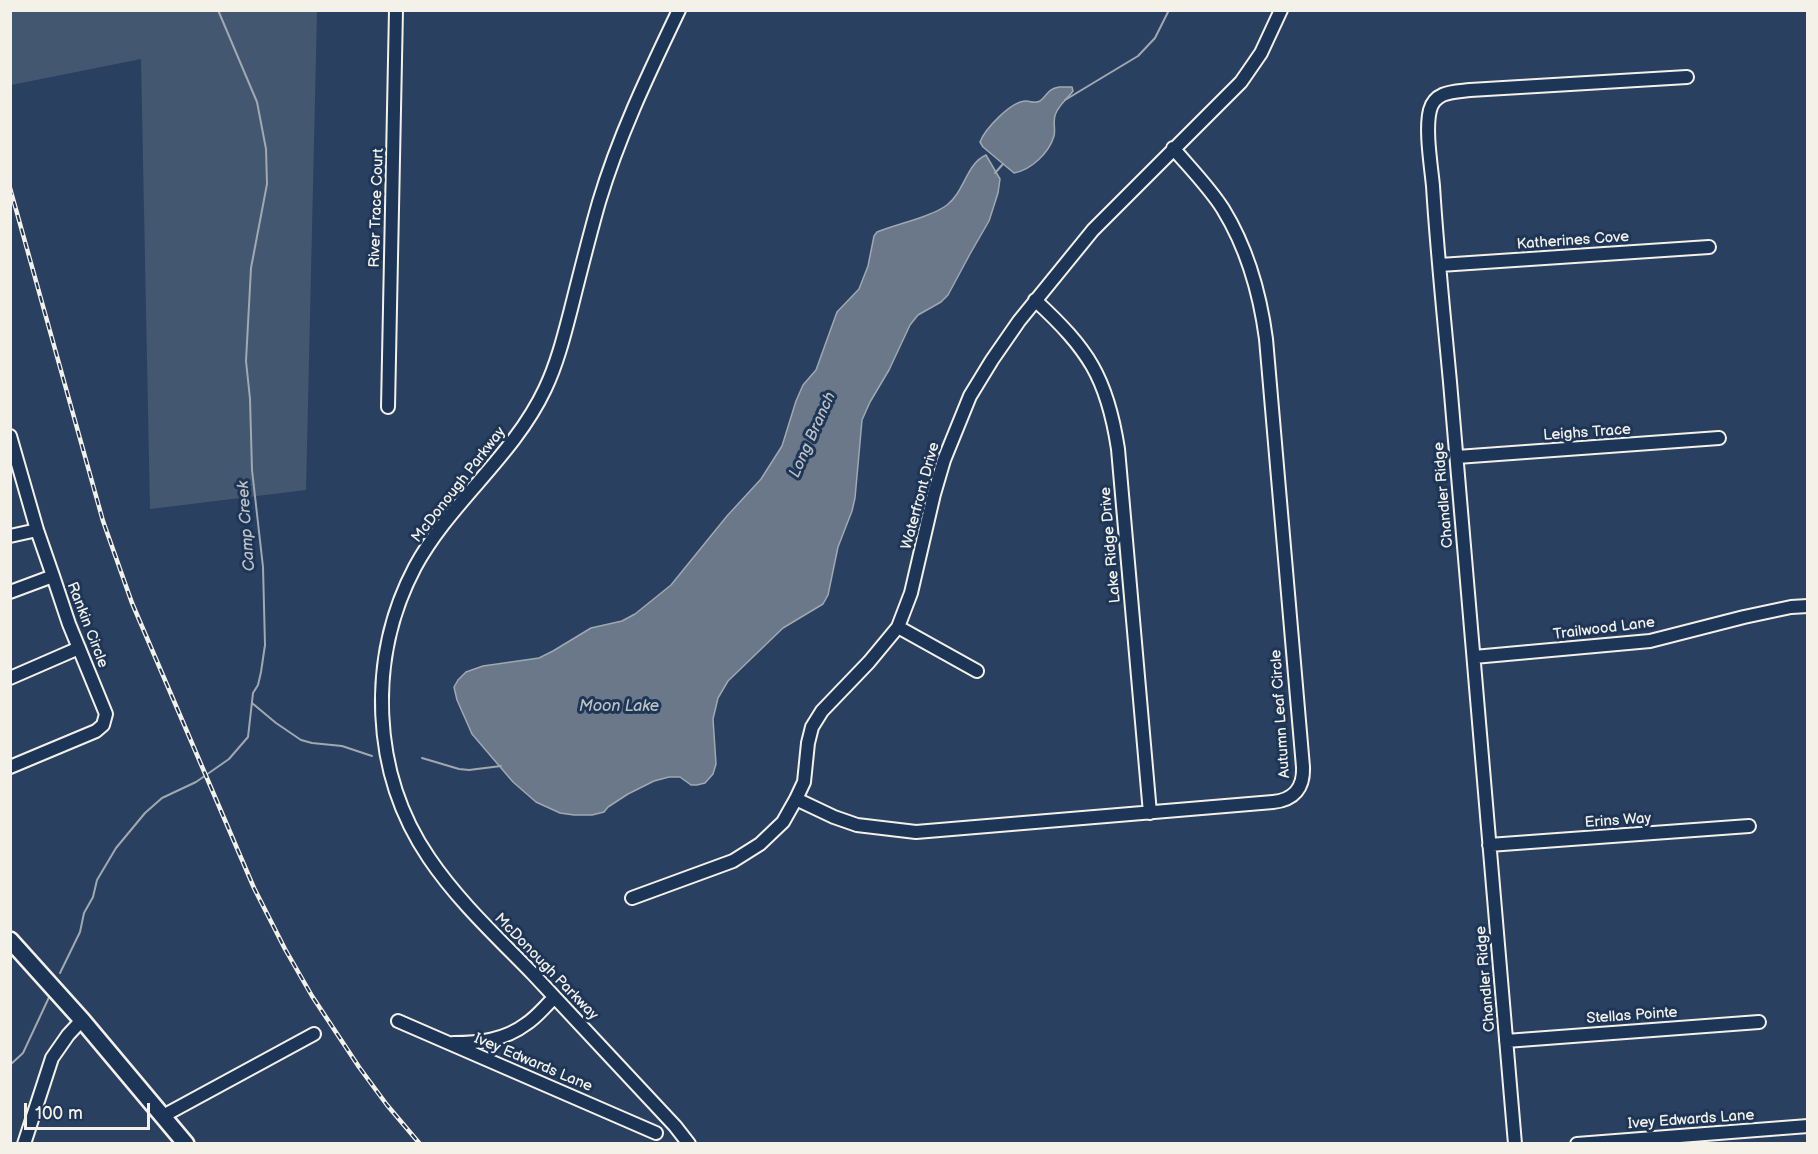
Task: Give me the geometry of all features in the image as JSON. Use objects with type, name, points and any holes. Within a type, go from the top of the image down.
[{"type":"main road","points":[[10,940],[82,1020],[186,1143]]},
{"type":"street","name":"River Trace Court","points":[[388,407],[396,10]]},
{"type":"street","name":"McDonough Parkway","points":[[679,10],[615,152],[598,204],[561,348],[551,376],[525,426],[435,537],[415,567],[393,622],[384,670],[382,725],[388,764],[399,800],[419,844],[449,886],[689,1143]]},
{"type":"street","name":"Waterfront Drive","points":[[632,898],[733,861],[760,844],[783,822],[804,782],[812,727],[822,711],[869,662],[898,627],[913,584],[944,460],[970,396],[992,360],[1035,300],[1093,230],[1240,82],[1261,53],[1281,10]]},
{"type":"street","name":"Chandler Ridge","points":[[1515,1143],[1457,457],[1443,318],[1429,117],[1433,100],[1445,94],[1470,90],[1687,77]]},
{"type":"street","name":"Autumn Leaf Circle","points":[[796,800],[834,818],[856,825],[916,832],[1282,801],[1296,793],[1303,773],[1266,339],[1261,308],[1248,263],[1223,209],[1173,148]]},
{"type":"street","name":"Katherines Cove","points":[[1440,265],[1709,248]]},
{"type":"street","name":"Lake Ridge Drive","points":[[1035,300],[1068,332],[1088,358],[1105,390],[1112,411],[1118,449],[1150,813]]},
{"type":"street","name":"Rankin Circle","points":[[10,436],[13,457],[52,576],[105,709],[106,717],[103,725],[91,733],[10,766]]},
{"type":"street","name":"Leighs Trace","points":[[1457,457],[1719,438]]},
{"type":"street","points":[[10,536],[37,530]]},
{"type":"street","points":[[10,592],[52,576]]},
{"type":"street","name":"Trailwood Lane","points":[[1474,657],[1650,641],[1744,617],[1791,607],[1808,606]]},
{"type":"street","points":[[898,627],[977,671]]},
{"type":"street","points":[[10,678],[79,648]]},
{"type":"street","name":"Erins Way","points":[[1490,845],[1749,826]]},
{"type":"street","points":[[448,1043],[480,1043],[502,1037],[526,1025],[555,998]]},
{"type":"street","points":[[24,1143],[52,1058],[82,1020]]},
{"type":"street","name":"Ivey Edwards Lane","points":[[398,1021],[656,1133]]},
{"type":"street","name":"Stellas Pointe","points":[[1506,1041],[1760,1022]]},
{"type":"street","points":[[163,1116],[314,1034]]},
{"type":"street","name":"Ivey Edwards Lane","points":[[1577,1143],[1808,1126]]},
{"type":"shaded area","points":[[11,10],[317,11],[306,490],[150,509],[141,59],[11,85]]},
{"type":"water","points":[[1059,87],[1072,87],[1073,91],[1059,107],[1055,116],[1052,142],[1033,164],[1014,173],[980,142],[993,123],[1013,106],[1026,101],[1038,102],[1050,91]]},
{"type":"water","name":"Moon Lake","points":[[986,155],[1000,179],[989,221],[948,295],[941,302],[918,315],[910,325],[862,420],[855,498],[838,547],[828,595],[823,604],[783,628],[728,681],[718,698],[713,719],[716,764],[713,774],[705,783],[697,785],[691,785],[680,777],[654,781],[628,794],[604,812],[592,815],[560,813],[536,802],[513,782],[472,734],[457,700],[454,687],[458,680],[466,672],[483,666],[539,658],[591,628],[622,621],[635,614],[671,585],[727,516],[761,479],[782,446],[796,401],[803,385],[816,370],[837,312],[859,289],[868,266],[874,236],[877,232],[923,217],[947,205],[958,193],[974,165]]},
{"type":"waterway","name":"Camp Creek","points":[[60,973],[80,932],[84,913],[93,897],[97,880],[116,848],[145,813],[162,798],[196,782],[229,759],[248,737],[253,693],[258,685],[261,672],[265,645],[263,567],[252,470],[250,399],[246,361],[251,268],[267,184],[266,149],[257,102],[218,10]]},
{"type":"waterway","name":"Long Branch","points":[[1065,100],[1138,56],[1155,38],[1169,10]]},
{"type":"waterway","name":"Long Branch","points":[[995,173],[1003,164]]},
{"type":"waterway","name":"Long Branch","points":[[252,703],[301,740],[342,746],[372,756]]},
{"type":"waterway","name":"Long Branch","points":[[422,758],[459,769],[501,766]]},
{"type":"waterway","name":"Camp Creek","points":[[10,1065],[23,1053],[51,993]]},
{"type":"railway","points":[[10,188],[103,521],[132,603],[254,888],[312,996],[359,1067],[420,1144]]}]
